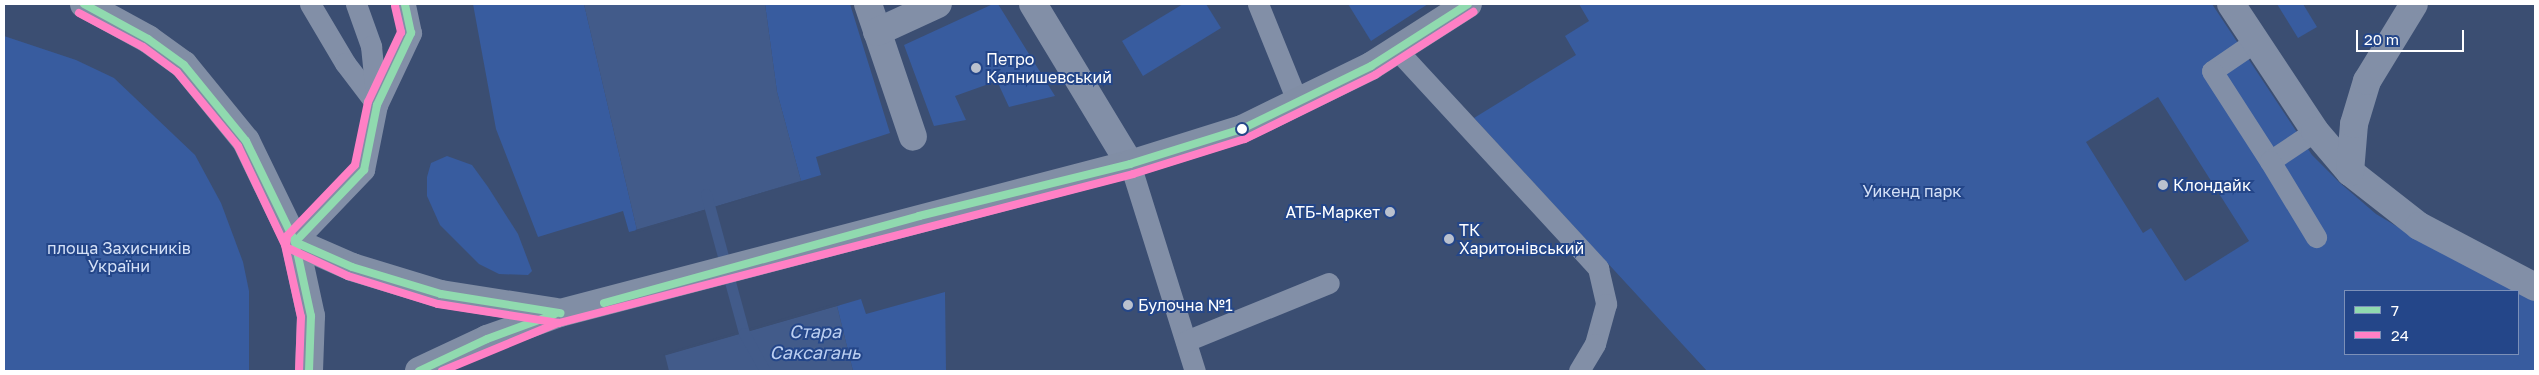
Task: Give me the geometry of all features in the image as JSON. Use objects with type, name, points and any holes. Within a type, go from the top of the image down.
[{"type":"main road","points":[[84,4],[159,46],[204,86],[246,141],[295,242],[311,316],[309,371]]},
{"type":"main road","points":[[419,371],[487,339],[560,312],[604,303],[919,216],[1130,164],[1242,129],[1298,103],[1397,50],[1468,4]]},
{"type":"main road","points":[[295,242],[352,267],[441,294],[560,312]]},
{"type":"street","points":[[868,4],[914,137]]},
{"type":"street","points":[[877,32],[938,4]]},
{"type":"street","points":[[1033,4],[1130,164]]},
{"type":"street","points":[[2231,4],[2316,132],[2350,172],[2419,226],[2535,287]]},
{"type":"street","points":[[2350,172],[2354,124],[2367,81],[2414,4]]},
{"type":"lane","points":[[310,4],[345,63],[377,105]]},
{"type":"lane","points":[[356,4],[371,46],[377,105]]},
{"type":"lane","points":[[295,242],[364,170],[377,105],[411,32],[405,4]]},
{"type":"lane","points":[[1258,4],[1298,103]]},
{"type":"lane","points":[[2256,41],[2212,71],[2316,237]]},
{"type":"lane","points":[[1397,50],[1598,268],[1606,304],[1595,344],[1579,371]]},
{"type":"lane","points":[[2270,161],[2316,132]]},
{"type":"lane","points":[[1130,164],[1195,371]]},
{"type":"lane","points":[[1186,341],[1329,283]]},
{"type":"green space","points":[[473,4],[584,4],[637,230],[629,232],[623,211],[538,237],[496,129]]},
{"type":"green space","points":[[765,4],[850,4],[890,133],[816,157],[821,175],[801,181],[777,92]]},
{"type":"green space","points":[[993,4],[998,4],[1055,96],[1009,107],[997,81],[955,96],[966,120],[934,126],[904,45]]},
{"type":"green space","points":[[1183,4],[1206,4],[1221,28],[1143,76],[1122,41]]},
{"type":"green space","points":[[1348,4],[1428,4],[1371,41]]},
{"type":"green space","name":"Уикенд парк","points":[[1579,4],[2212,4],[2312,155],[2340,183],[2376,214],[2418,239],[2516,290],[2344,290],[2344,355],[2519,355],[2519,292],[2535,300],[2535,371],[1707,371],[1474,118],[1576,55],[1565,36],[1589,21]],"holes":[[[2158,97],[2249,241],[2185,281],[2151,228],[2143,233],[2086,142]]]},
{"type":"green space","points":[[2277,4],[2303,4],[2317,27],[2298,38]]},
{"type":"green space","name":"площа Захисників України","points":[[4,36],[76,60],[114,78],[195,155],[221,203],[243,262],[249,291],[249,371],[4,371]]},
{"type":"green space","points":[[447,156],[472,165],[488,187],[518,234],[532,271],[528,275],[499,274],[479,264],[440,225],[427,196],[427,177],[431,163]]},
{"type":"green space","points":[[945,292],[946,371],[853,371],[837,306],[861,299],[866,314]]},
{"type":"water","points":[[584,4],[765,4],[777,92],[801,181],[637,230]]},
{"type":"water","name":"Стара Саксагань","points":[[837,306],[853,371],[669,371],[665,355]]},
{"type":"pier","points":[[804,180],[638,232],[635,230],[707,209]]},
{"type":"pier","points":[[837,303],[840,305],[663,356],[665,353]]},
{"type":"waterway","name":"Стара Саксагань","points":[[706,194],[744,333],[765,371]]},
{"type":"transit line","name":"7","points":[[84,4],[148,39],[184,65],[246,141],[295,242],[311,316],[309,371]]},
{"type":"transit line","name":"7","points":[[295,242],[364,170],[377,105],[411,33],[405,4]]},
{"type":"transit line","name":"7","points":[[604,303],[919,216],[1130,164],[1242,129],[1371,66],[1468,4]]},
{"type":"transit line","name":"24","points":[[395,6],[401,32],[368,102],[355,165],[287,236],[286,247],[348,276],[438,304],[559,323],[1133,174],[1245,139],[1375,75],[1473,12]]},
{"type":"transit line","name":"24","points":[[79,13],[143,47],[177,72],[238,146],[285,245],[301,317],[299,371]]},
{"type":"transit line","name":"7","points":[[295,242],[352,267],[441,294],[560,313]]},
{"type":"transit line","name":"7","points":[[419,371],[487,339],[555,314]]},
{"type":"transit line","name":"24","points":[[442,371],[558,323]]},
{"type":"place","name":"Петро Калнишевський","points":[[976,68]]},
{"type":"place","name":"Клондайк","points":[[2163,185]]},
{"type":"place","name":"АТБ-Маркет","points":[[1390,212]]},
{"type":"place","name":"ТК Харитонівський","points":[[1449,239]]},
{"type":"place","name":"Булочна №1","points":[[1128,305]]}]
